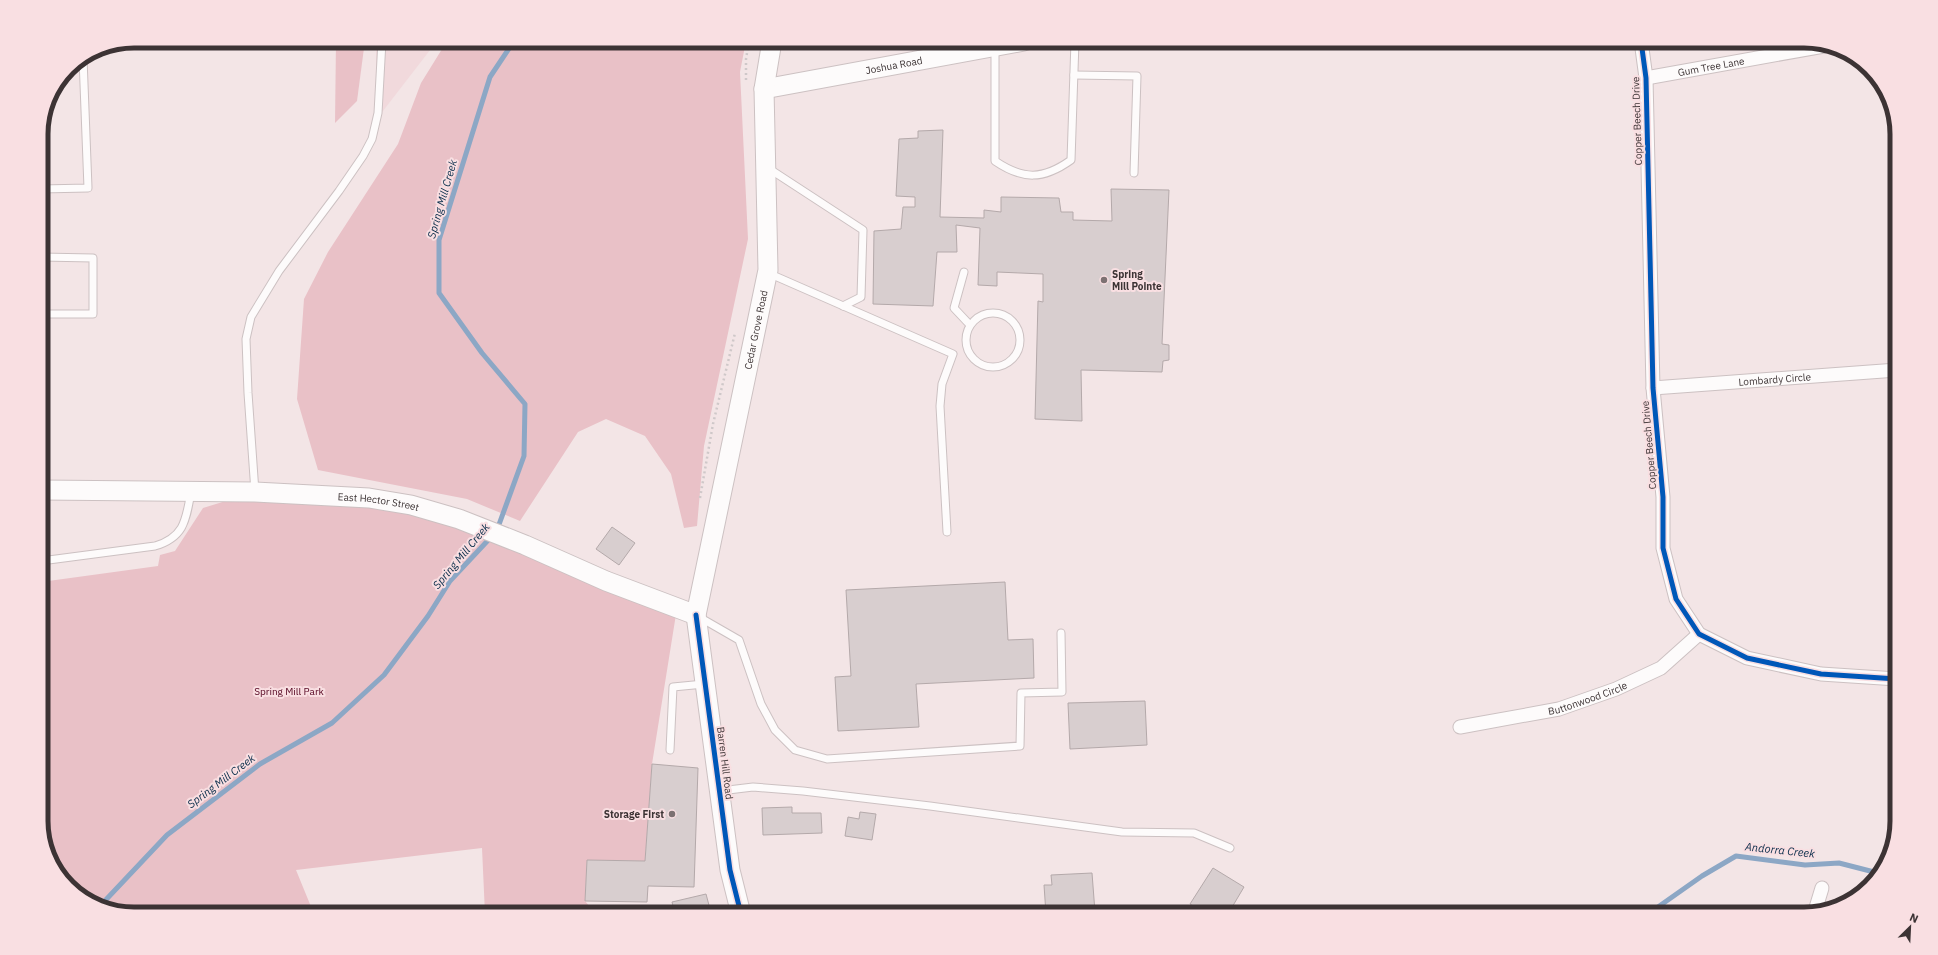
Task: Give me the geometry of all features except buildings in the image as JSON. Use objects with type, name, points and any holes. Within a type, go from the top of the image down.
[{"type":"main road","name":"Cedar Grove Road","points":[[696,614],[768,273],[766,167],[755,88],[769,48]]},
{"type":"main road","name":"Joshua Road","points":[[755,88],[984,48]]},
{"type":"main road","name":"East Hector Street","points":[[48,490],[255,492],[370,498],[411,505],[459,519],[525,545],[606,581],[696,614]]},
{"type":"main road","name":"Barren Hill Road","points":[[696,614],[730,870],[738,907]]},
{"type":"street","name":"Copper Beech Drive","points":[[1642,48],[1646,78],[1653,388],[1663,497],[1663,548],[1676,599],[1698,634]]},
{"type":"street","name":"Gum Tree Lane","points":[[1646,78],[1810,49]]},
{"type":"street","name":"Lombardy Circle","points":[[1653,388],[1890,371]]},
{"type":"street","points":[[1698,634],[1746,658],[1821,674],[1890,679]]},
{"type":"street","name":"Buttonwood Circle","points":[[1460,727],[1558,709],[1616,689],[1661,668],[1698,634]]},
{"type":"street","points":[[1817,906],[1822,888]]},
{"type":"lane","points":[[255,492],[246,339],[251,318],[279,270],[339,191],[363,156],[372,139],[378,113],[382,48]]},
{"type":"lane","points":[[995,48],[995,161],[1009,170],[1025,175],[1042,175],[1058,170],[1071,160],[1075,48]]},
{"type":"lane","points":[[48,189],[88,188],[83,65]]},
{"type":"lane","points":[[1074,75],[1137,76],[1134,173]]},
{"type":"lane","points":[[766,167],[863,230],[861,297],[843,306]]},
{"type":"lane","points":[[48,257],[93,258],[93,314],[48,314]]},
{"type":"lane","points":[[964,272],[954,308],[970,324]]},
{"type":"lane","points":[[768,273],[953,354],[967,349]]},
{"type":"lane","points":[[984,314],[1000,314],[1008,318],[1014,324],[1020,340],[1015,356],[1005,364],[993,367],[977,362],[967,349],[965,341],[970,324],[984,314]]},
{"type":"lane","points":[[947,532],[940,406],[942,384],[953,354]]},
{"type":"lane","points":[[48,560],[155,546],[166,543],[180,531],[186,521],[192,491]]},
{"type":"lane","points":[[696,614],[739,640],[761,704],[775,730],[796,750],[826,759],[1020,746],[1021,693],[1062,692],[1060,633]]},
{"type":"lane","points":[[670,750],[673,687],[706,684]]},
{"type":"lane","points":[[720,791],[753,787],[803,791],[930,806],[1122,832],[1194,833],[1230,848]]},
{"type":"path","points":[[748,48],[746,59],[755,88]]},
{"type":"path","points":[[700,504],[713,424],[737,326]]},
{"type":"shaded area","points":[[376,48],[432,48],[376,120]]},
{"type":"green space","points":[[336,48],[364,48],[357,101],[335,123]]},
{"type":"green space","points":[[443,48],[745,48],[740,72],[748,239],[704,446],[697,526],[684,528],[671,474],[645,436],[606,419],[578,432],[520,521],[467,499],[318,470],[297,399],[304,299],[328,252],[398,144],[421,83]]},
{"type":"green space","name":"Spring Mill Park","points":[[255,492],[369,498],[525,545],[677,608],[652,764],[645,861],[587,860],[585,901],[590,907],[485,907],[482,848],[296,870],[311,907],[134,907],[106,902],[86,893],[77,886],[62,869],[57,859],[48,827],[48,581],[158,566],[160,555],[175,551],[203,508]]},
{"type":"waterway","name":"Spring Mill Creek","points":[[497,530],[524,456],[525,404],[482,353],[439,293],[439,240],[490,77],[509,48]]},
{"type":"waterway","name":"Spring Mill Creek","points":[[104,901],[167,835],[260,764],[332,723],[384,675],[428,616],[450,581],[492,536]]},
{"type":"waterway","name":"Andorra Creek","points":[[1658,907],[1702,876],[1736,856],[1805,865],[1839,863],[1873,872]]},
{"type":"cycle path","points":[[1642,48],[1646,78],[1653,388],[1663,497],[1663,548],[1676,599],[1699,634],[1747,658],[1821,674],[1890,679]]},
{"type":"cycle path","points":[[696,615],[730,870],[739,907]]},
{"type":"place","name":"Spring Mill Pointe","points":[[1104,280]]},
{"type":"place","name":"Storage First","points":[[672,814]]}]
